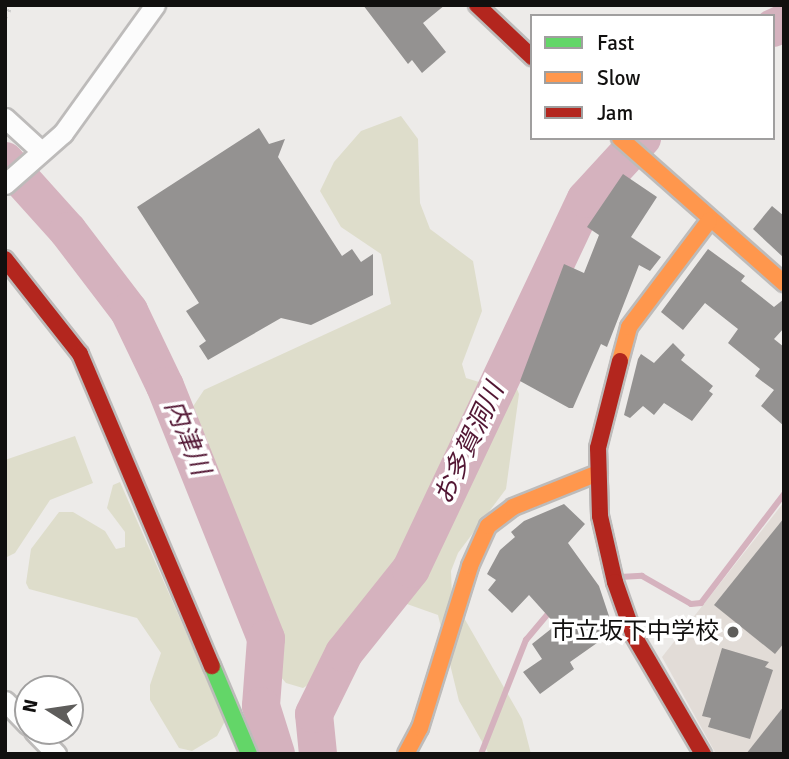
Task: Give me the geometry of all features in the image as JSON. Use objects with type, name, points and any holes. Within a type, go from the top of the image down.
[{"type":"street","points":[[5,184],[40,150],[63,133],[155,5]]},
{"type":"street","points":[[477,5],[530,55]]},
{"type":"street","points":[[5,118],[40,150]]},
{"type":"street","points":[[622,140],[709,221],[784,283]]},
{"type":"street","points":[[703,754],[634,636],[615,582],[600,516],[598,449],[628,327],[709,221]]},
{"type":"street","points":[[5,259],[44,303],[79,354],[249,754]]},
{"type":"street","points":[[406,754],[420,728],[470,566],[488,526],[513,507],[598,473]]},
{"type":"path","points":[[5,18],[12,5]]},
{"type":"shaded area","name":"市立坂下中学校","points":[[784,502],[784,754],[716,754],[662,657]]},
{"type":"green space","points":[[401,116],[418,139],[420,203],[430,229],[473,261],[482,311],[462,364],[466,378],[492,386],[513,379],[519,394],[506,489],[458,553],[451,571],[452,597],[522,719],[531,754],[489,754],[459,701],[438,615],[376,593],[319,678],[303,688],[286,683],[274,669],[255,582],[196,442],[190,411],[204,390],[391,304],[381,254],[341,227],[320,191],[334,162],[361,131]]},
{"type":"green space","points":[[75,436],[93,483],[50,500],[15,553],[5,558],[5,460]]},
{"type":"green space","points":[[120,482],[225,721],[217,736],[192,751],[179,748],[150,700],[150,685],[161,653],[137,618],[29,589],[26,583],[31,549],[59,512],[73,512],[105,531],[116,549],[125,547],[125,532],[107,508],[113,485]]},
{"type":"building","points":[[363,5],[445,5],[423,23],[446,52],[422,73],[412,60],[408,64]]},
{"type":"building","points":[[259,128],[269,144],[285,139],[278,157],[342,256],[352,249],[361,262],[373,254],[373,295],[311,325],[281,318],[208,360],[199,346],[206,341],[186,311],[199,303],[137,207]]},
{"type":"building","points":[[623,174],[657,197],[631,237],[661,257],[650,271],[639,265],[607,347],[601,344],[573,408],[569,408],[520,381],[564,264],[584,273],[599,235],[587,227]]},
{"type":"building","points":[[772,206],[784,216],[784,258],[753,229]]},
{"type":"building","points":[[708,249],[745,276],[741,281],[774,307],[784,299],[784,328],[774,339],[784,347],[784,426],[761,406],[774,390],[755,376],[760,369],[728,343],[738,329],[705,303],[683,330],[661,312]]},
{"type":"building","points":[[673,343],[685,355],[681,360],[713,386],[709,391],[713,394],[692,421],[664,403],[654,415],[643,406],[630,418],[624,415],[641,354],[654,363]]},
{"type":"building","points":[[564,504],[585,524],[568,543],[599,586],[614,631],[570,662],[574,669],[540,694],[523,672],[542,659],[532,644],[556,625],[529,595],[512,613],[488,590],[496,580],[487,574],[500,550],[515,537],[511,532],[524,521]]},
{"type":"building","points":[[784,518],[784,643],[775,654],[714,605]]},
{"type":"building","points":[[722,648],[769,662],[765,667],[773,670],[750,739],[708,727],[711,718],[702,716]]},
{"type":"building","points":[[784,706],[784,754],[746,754]]},
{"type":"waterway","name":"お多賀洞川","points":[[775,27],[784,23]]},
{"type":"waterway","name":"お多賀洞川","points":[[318,754],[314,714],[344,653],[411,569],[586,199],[640,140]]},
{"type":"waterway","name":"内津川","points":[[5,161],[68,231],[129,311],[165,386],[266,639],[261,706],[276,754]]},
{"type":"waterway","points":[[620,577],[642,576],[691,604],[701,603],[784,494]]},
{"type":"waterway","points":[[481,754],[526,640],[552,609]]},
{"type":"traffic: fast","points":[[212,666],[249,754]]},
{"type":"traffic: slow","points":[[622,140],[784,283]]},
{"type":"traffic: slow","points":[[620,361],[629,327],[709,221]]},
{"type":"traffic: slow","points":[[406,754],[420,728],[470,566],[488,526],[513,507],[598,473]]},
{"type":"traffic: jam","points":[[477,5],[530,55]]},
{"type":"traffic: jam","points":[[5,259],[80,354],[212,666]]},
{"type":"traffic: jam","points":[[620,361],[598,448],[600,516],[615,582],[634,636],[703,754]]},
{"type":"place","name":"市立坂下中学校","points":[[733,632]]}]
